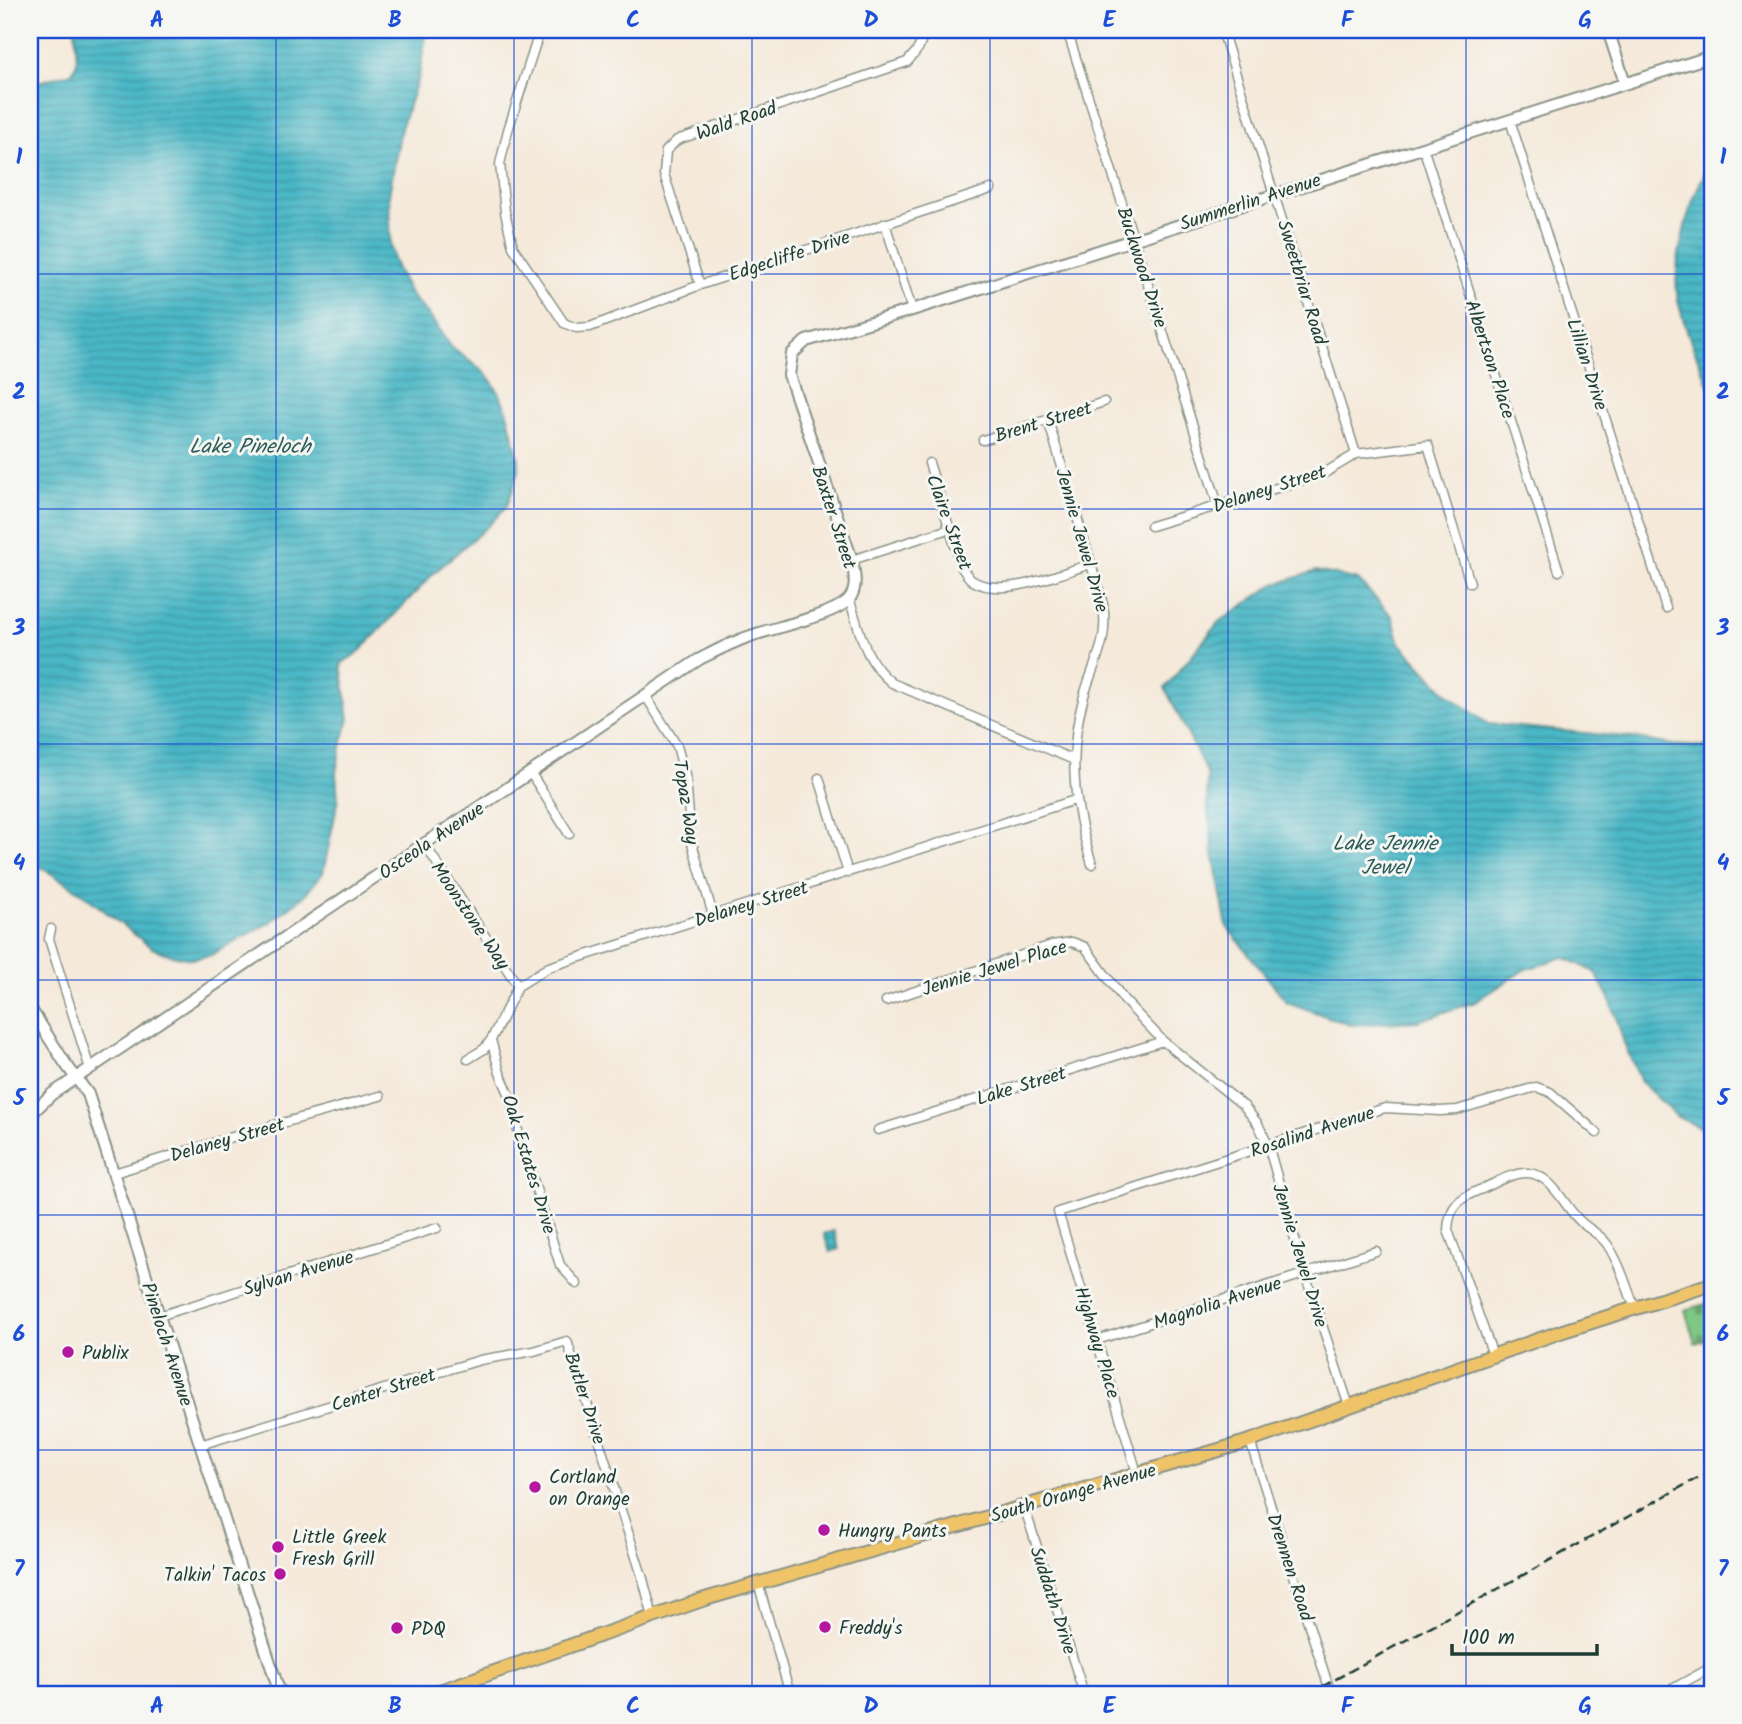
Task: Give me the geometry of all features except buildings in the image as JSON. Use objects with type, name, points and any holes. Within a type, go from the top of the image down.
[{"type":"main road","name":"South Orange Avenue","points":[[431,1694],[758,1583],[1250,1441],[1493,1355],[1712,1284]]},
{"type":"street","points":[[539,32],[554,30]]},
{"type":"street","name":"Wald Road","points":[[700,285],[664,174],[666,151],[677,140],[907,62],[919,49],[922,35],[920,30]]},
{"type":"street","name":"Buckwood Drive","points":[[1067,30],[1218,505]]},
{"type":"street","name":"Sweetbriar Road","points":[[1222,30],[1356,454]]},
{"type":"street","points":[[1608,30],[1625,83]]},
{"type":"street","name":"Edgecliffe Drive","points":[[539,32],[500,164],[505,212],[513,247],[564,323],[576,328],[590,327],[700,285],[991,189]]},
{"type":"street","name":"Summerlin Avenue","points":[[792,355],[806,341],[814,338],[912,310],[1712,56]]},
{"type":"street","name":"Lillian Drive","points":[[1510,120],[1666,608]]},
{"type":"street","name":"Albertson Place","points":[[1423,146],[1559,571]]},
{"type":"street","points":[[885,223],[912,310]]},
{"type":"street","name":"Baxter Street","points":[[792,355],[789,375],[792,387],[852,560],[855,577],[849,598],[870,661],[879,673],[892,683],[1073,760]]},
{"type":"street","name":"Brent Street","points":[[983,440],[1104,402]]},
{"type":"street","name":"Jennie Jewel Drive","points":[[1048,420],[1103,604],[1105,638],[1078,719],[1073,760],[1075,800],[1092,864]]},
{"type":"street","name":"Delaney Street","points":[[1151,526],[1323,474],[1356,454],[1428,445],[1470,583]]},
{"type":"street","name":"Claire Street","points":[[929,463],[962,568],[972,581],[994,587],[1016,587],[1091,564]]},
{"type":"street","points":[[852,560],[949,529]]},
{"type":"street","name":"Osceola Avenue","points":[[30,1115],[46,1099],[90,1069],[698,660],[767,630],[829,611],[849,598]]},
{"type":"street","name":"Topaz Way","points":[[645,695],[677,746],[686,779],[691,840],[713,915]]},
{"type":"street","points":[[530,772],[569,834]]},
{"type":"street","points":[[819,778],[848,873]]},
{"type":"street","name":"Delaney Street","points":[[518,986],[549,967],[1075,800]]},
{"type":"street","name":"Moonstone Way","points":[[425,845],[518,986]]},
{"type":"street","points":[[51,929],[49,939],[90,1069]]},
{"type":"street","name":"Jennie Jewel Place","points":[[886,1002],[1062,943],[1079,944],[1096,961]]},
{"type":"street","name":"Jennie Jewel Drive","points":[[1096,961],[1125,1000],[1163,1041],[1244,1106],[1258,1124],[1268,1145],[1349,1406]]},
{"type":"street","points":[[468,1059],[484,1049],[491,1040],[518,986]]},
{"type":"street","name":"Pineloch Avenue","points":[[30,1008],[88,1094],[280,1694]]},
{"type":"street","name":"Oak Estates Drive","points":[[491,1040],[500,1073],[513,1102],[519,1135],[560,1265],[576,1284]]},
{"type":"street","name":"Lake Street","points":[[878,1130],[1163,1041]]},
{"type":"street","name":"Rosalind Avenue","points":[[1058,1212],[1385,1108],[1457,1110],[1536,1087],[1550,1092],[1597,1133]]},
{"type":"street","name":"Delaney Street","points":[[114,1174],[239,1135],[380,1096]]},
{"type":"street","points":[[1493,1355],[1448,1230],[1448,1220],[1451,1209],[1458,1200],[1516,1175],[1530,1173],[1543,1178],[1578,1220],[1599,1235],[1617,1261],[1635,1308]]},
{"type":"street","name":"Highway Place","points":[[1058,1212],[1137,1473]]},
{"type":"street","name":"Sylvan Avenue","points":[[159,1315],[437,1228]]},
{"type":"street","name":"Magnolia Avenue","points":[[1097,1340],[1376,1251]]},
{"type":"street","name":"Center Street","points":[[200,1445],[480,1360],[534,1351],[567,1341]]},
{"type":"street","name":"Butler Drive","points":[[567,1341],[653,1617]]},
{"type":"street","name":"Drennen Road","points":[[1250,1441],[1331,1694]]},
{"type":"street","name":"Suddath Drive","points":[[1024,1506],[1084,1694]]},
{"type":"street","points":[[758,1583],[790,1694]]},
{"type":"street","points":[[1663,1694],[1712,1667]]},
{"type":"green space","points":[[1712,1302],[1712,1338],[1695,1343],[1685,1310]]},
{"type":"water","name":"Lake Pineloch","points":[[75,30],[427,30],[419,76],[401,128],[389,195],[391,247],[396,267],[412,297],[452,348],[481,369],[500,394],[519,460],[519,471],[507,506],[434,573],[359,652],[341,664],[349,719],[336,772],[338,801],[323,873],[303,897],[269,923],[211,955],[191,959],[152,948],[79,891],[30,860],[30,84],[72,73],[77,62]]},
{"type":"water","points":[[1712,162],[1712,391],[1684,322],[1678,300],[1677,267],[1690,209]]},
{"type":"water","name":"Lake Jennie Jewel","points":[[1316,571],[1358,580],[1392,616],[1400,643],[1445,692],[1488,724],[1712,747],[1712,1133],[1677,1117],[1641,1082],[1624,1043],[1611,1002],[1595,972],[1564,957],[1524,970],[1475,1002],[1418,1021],[1350,1025],[1287,1002],[1227,927],[1213,853],[1207,773],[1165,688],[1218,623],[1273,585]]},
{"type":"water","points":[[834,1231],[839,1249],[830,1252],[824,1234]]},
{"type":"railway","points":[[1309,1694],[1712,1470]]},
{"type":"place","name":"Publix","points":[[68,1352]]},
{"type":"place","name":"Cortland on Orange","points":[[535,1487]]},
{"type":"place","name":"Hungry Pants","points":[[824,1530]]},
{"type":"place","name":"Little Greek Fresh Grill","points":[[278,1547]]},
{"type":"place","name":"Talkin' Tacos","points":[[280,1574]]},
{"type":"place","name":"Freddy's","points":[[825,1627]]},
{"type":"place","name":"PDQ","points":[[397,1628]]}]
